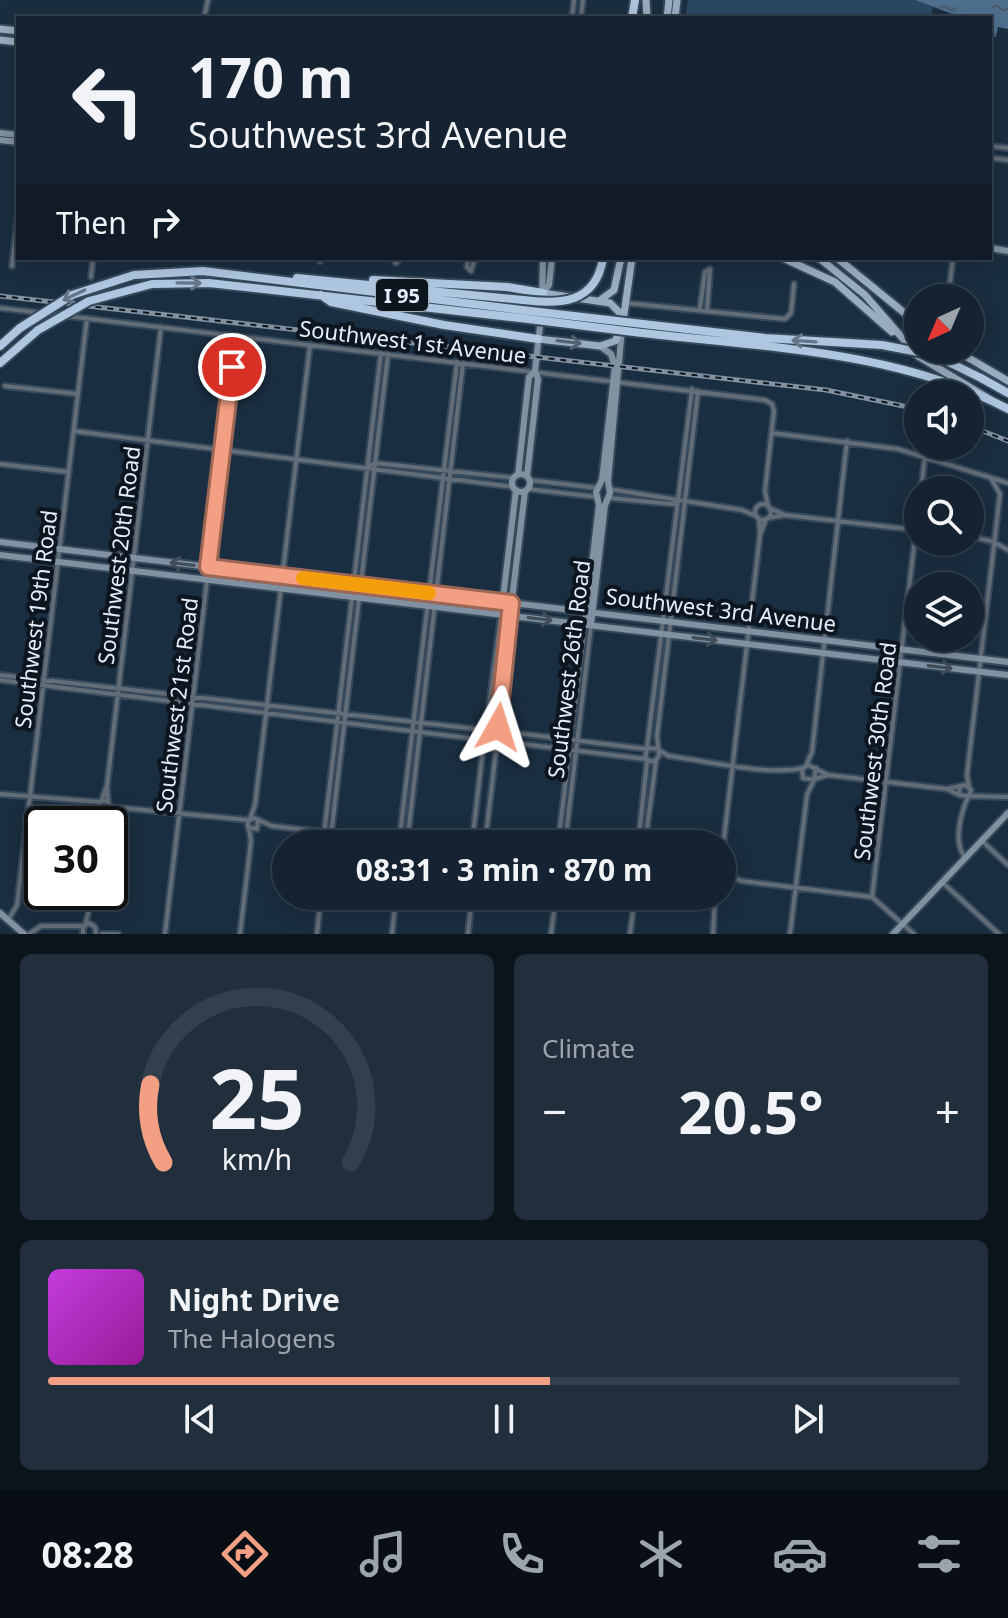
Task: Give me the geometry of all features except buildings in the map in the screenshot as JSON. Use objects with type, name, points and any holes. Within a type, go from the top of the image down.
[{"type":"highway","points":[[325,280],[522,309],[579,298],[597,279],[602,260]]},
{"type":"highway","name":"I 95","points":[[0,346],[20,328],[72,295],[134,275],[190,270],[522,309],[873,363],[929,378],[991,400]]},
{"type":"highway","points":[[282,281],[291,277],[494,286],[543,293]]},
{"type":"highway","name":"I 95","points":[[0,363],[38,330],[89,301],[152,284],[195,282],[321,295],[522,309]]},
{"type":"highway","points":[[321,295],[331,302],[433,323],[538,339]]},
{"type":"highway","name":"I 95","points":[[643,328],[882,345],[934,355],[1008,393]]},
{"type":"highway","points":[[991,400],[1008,409]]},
{"type":"main road","points":[[506,615],[511,603],[528,478],[538,379],[535,371],[543,293],[540,283],[543,260]]},
{"type":"main road","points":[[543,293],[549,285],[552,260]]},
{"type":"main road","points":[[599,301],[614,290],[621,260]]},
{"type":"main road","points":[[600,346],[613,357],[616,381],[609,488],[599,488],[616,381],[632,260]]},
{"type":"main road","points":[[787,260],[835,282],[904,341]]},
{"type":"main road","points":[[821,260],[865,295],[904,341]]},
{"type":"main road","points":[[839,260],[904,313]]},
{"type":"main road","points":[[543,293],[599,301],[614,306],[623,316]]},
{"type":"main road","points":[[538,339],[600,346],[615,341],[622,328]]},
{"type":"main road","points":[[930,364],[991,400]]},
{"type":"main road","points":[[979,364],[1008,381]]},
{"type":"main road","points":[[506,615],[503,601],[516,477],[529,377],[535,371]]},
{"type":"main road","points":[[516,477],[528,478]]},
{"type":"main road","name":"Southwest 26th Road","points":[[590,612],[599,488]]},
{"type":"main road","name":"Southwest 26th Road","points":[[588,625],[609,488]]},
{"type":"main road","points":[[515,489],[526,490]]},
{"type":"main road","points":[[598,497],[608,499]]},
{"type":"main road","name":"Southwest 3rd Avenue","points":[[0,542],[1008,662]]},
{"type":"main road","name":"Southwest 3rd Avenue","points":[[0,555],[1008,675]]},
{"type":"main road","points":[[893,934],[1008,813]]},
{"type":"main road","points":[[0,913],[26,934]]},
{"type":"street","points":[[574,0],[572,15],[581,16],[583,0]]},
{"type":"street","points":[[12,266],[16,232]]},
{"type":"street","points":[[91,277],[93,260]]},
{"type":"street","points":[[468,260],[471,271],[474,260]]},
{"type":"street","points":[[950,284],[953,260]]},
{"type":"street","points":[[700,309],[705,272],[710,269],[707,310]]},
{"type":"street","points":[[624,303],[788,318],[794,284]]},
{"type":"street","name":"Southwest 1st Avenue","points":[[0,308],[765,400],[772,404],[772,433]]},
{"type":"street","name":"Southwest 19th Road","points":[[8,920],[16,908],[87,318]]},
{"type":"street","name":"Southwest 20th Road","points":[[109,806],[107,786],[161,327]]},
{"type":"street","name":"Southwest 21st Road","points":[[165,934],[236,336]]},
{"type":"street","points":[[240,934],[251,841],[249,819],[255,805],[310,345]]},
{"type":"street","points":[[330,830],[346,718],[368,466],[385,353]]},
{"type":"street","points":[[357,585],[375,466],[385,353]]},
{"type":"street","points":[[409,830],[432,594],[460,362]]},
{"type":"street","points":[[5,386],[78,394]]},
{"type":"street","points":[[639,830],[647,748],[668,621],[692,389]]},
{"type":"street","points":[[681,502],[698,390]]},
{"type":"street","points":[[74,431],[446,475],[515,489]]},
{"type":"street","points":[[725,830],[760,535],[758,506],[765,491],[772,433],[847,441],[904,452]]},
{"type":"street","points":[[790,934],[807,795],[814,779],[812,752],[847,441]]},
{"type":"street","points":[[937,460],[1008,484],[1000,494],[967,775],[970,787],[963,807],[958,848],[966,858]]},
{"type":"street","points":[[0,464],[69,472]]},
{"type":"street","points":[[446,475],[516,477]]},
{"type":"street","points":[[989,477],[1000,494]]},
{"type":"street","points":[[528,478],[599,488]]},
{"type":"street","points":[[609,488],[742,510],[758,517],[785,515],[904,528]]},
{"type":"street","points":[[526,490],[598,497]]},
{"type":"street","points":[[760,535],[769,507],[765,491]]},
{"type":"street","points":[[608,499],[681,502]]},
{"type":"street","points":[[742,510],[769,507],[785,515]]},
{"type":"street","points":[[984,540],[1008,550]]},
{"type":"street","name":"Southwest 30th Road","points":[[872,897],[914,556]]},
{"type":"street","points":[[327,830],[325,826],[356,597]]},
{"type":"street","points":[[400,830],[431,607]]},
{"type":"street","points":[[474,830],[485,729],[506,615]]},
{"type":"street","points":[[486,830],[497,742],[506,615]]},
{"type":"street","name":"Southwest 26th Road","points":[[560,830],[588,625]]},
{"type":"street","name":"Southwest 26th Road","points":[[567,830],[588,625]]},
{"type":"street","points":[[647,830],[658,750],[666,634]]},
{"type":"street","points":[[0,677],[339,717],[484,740],[489,744],[570,748],[656,760],[669,756]]},
{"type":"street","points":[[346,718],[498,730],[647,748],[669,756],[733,764],[788,770],[815,768],[828,775],[947,789],[970,787],[986,794],[1008,797]]},
{"type":"street","points":[[807,795],[804,767],[812,752]]},
{"type":"street","points":[[788,770],[803,778],[828,775]]},
{"type":"street","points":[[963,807],[959,796],[967,775]]},
{"type":"street","name":"Southwest 20th Road","points":[[100,806],[107,786]]},
{"type":"street","points":[[947,789],[959,796],[986,794]]},
{"type":"street","points":[[0,794],[117,806]]},
{"type":"street","points":[[86,804],[91,806]]},
{"type":"street","points":[[251,841],[258,820],[255,805]]},
{"type":"street","points":[[128,809],[234,821],[258,820],[272,826],[309,830]]},
{"type":"street","points":[[234,821],[248,828],[272,826]]},
{"type":"street","points":[[982,841],[1008,865]]},
{"type":"street","points":[[736,878],[872,897],[914,934]]},
{"type":"street","points":[[736,883],[742,881]]},
{"type":"street","points":[[942,882],[999,934]]},
{"type":"street","points":[[68,928],[82,934],[92,910]]},
{"type":"street","points":[[92,910],[97,930]]},
{"type":"street","points":[[317,934],[320,910]]},
{"type":"street","points":[[392,934],[395,910]]},
{"type":"street","points":[[468,934],[471,910]]},
{"type":"street","points":[[551,934],[554,910]]},
{"type":"street","points":[[630,934],[633,910]]},
{"type":"street","points":[[713,934],[716,910]]},
{"type":"street","points":[[26,934],[41,926],[68,928],[85,925],[118,934]]},
{"type":"shaded area","points":[[688,0],[915,0],[933,7],[931,16],[685,16]]},
{"type":"water","points":[[915,0],[1008,0],[1008,29],[998,27],[996,37],[992,36],[992,16],[958,16]]},
{"type":"railway","points":[[0,296],[826,390],[904,406]]},
{"type":"railway","points":[[984,432],[1008,441]]},
{"type":"slow traffic","points":[[303,578],[429,593]]},
{"type":"route","points":[[232,367],[208,567],[511,603],[498,727]]}]
